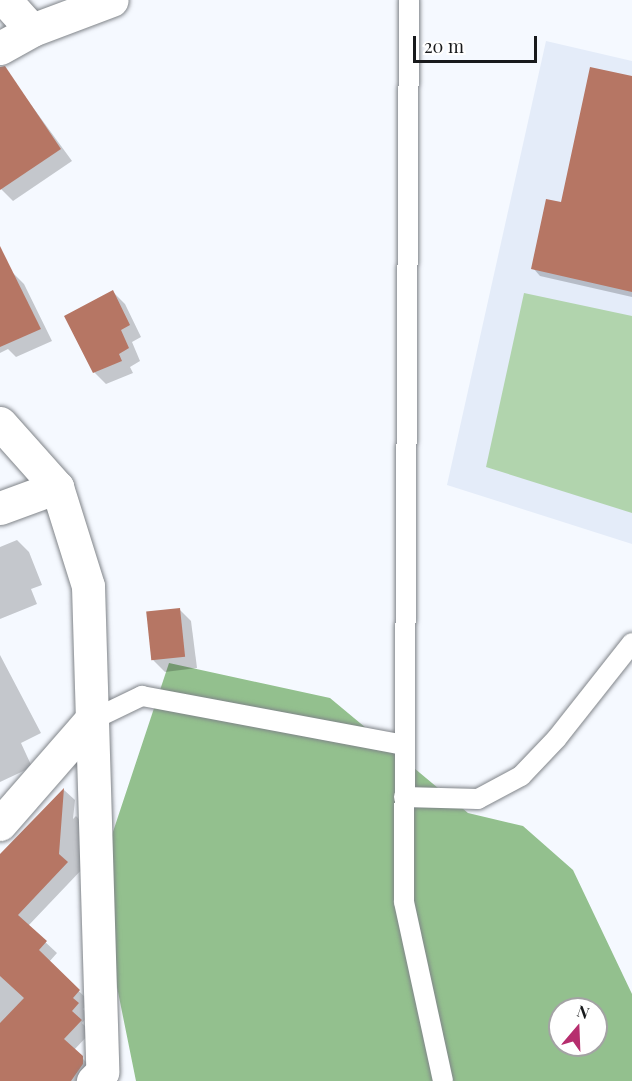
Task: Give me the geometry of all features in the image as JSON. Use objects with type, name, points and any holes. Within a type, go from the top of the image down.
[{"type":"street","points":[[5,0],[32,30]]},
{"type":"street","points":[[0,48],[32,30],[112,0]]},
{"type":"street","points":[[0,423],[57,487],[88,585],[90,721],[102,1072],[93,1081]]},
{"type":"street","points":[[0,508],[57,487]]},
{"type":"street","points":[[0,824],[90,721]]},
{"type":"lane","points":[[409,0],[403,745],[404,902],[443,1081]]},
{"type":"lane","points":[[404,797],[478,799],[521,776],[557,738],[632,643]]},
{"type":"lane","points":[[90,721],[142,696],[403,745]]},
{"type":"shaded area","points":[[546,41],[632,61],[632,544],[447,485]]},
{"type":"green space","points":[[524,293],[632,316],[632,513],[486,467]]},
{"type":"green space","points":[[169,663],[330,698],[468,813],[523,826],[573,870],[632,994],[632,1081],[136,1081],[96,883]]},
{"type":"building","points":[[5,66],[61,149],[0,190],[0,67]]},
{"type":"building","points":[[590,67],[632,76],[632,292],[531,269],[546,199],[561,202]]},
{"type":"building","points":[[0,246],[41,329],[0,347]]},
{"type":"building","points":[[113,290],[130,325],[121,330],[129,348],[119,354],[122,361],[93,373],[64,316]]},
{"type":"building","points":[[180,608],[185,657],[151,660],[146,612]]},
{"type":"building","points":[[64,788],[59,854],[68,862],[18,915],[47,941],[39,950],[80,990],[73,998],[79,1003],[72,1011],[82,1020],[64,1039],[83,1056],[83,1064],[71,1081],[0,1081],[0,1023],[24,998],[0,976],[0,854]]}]
